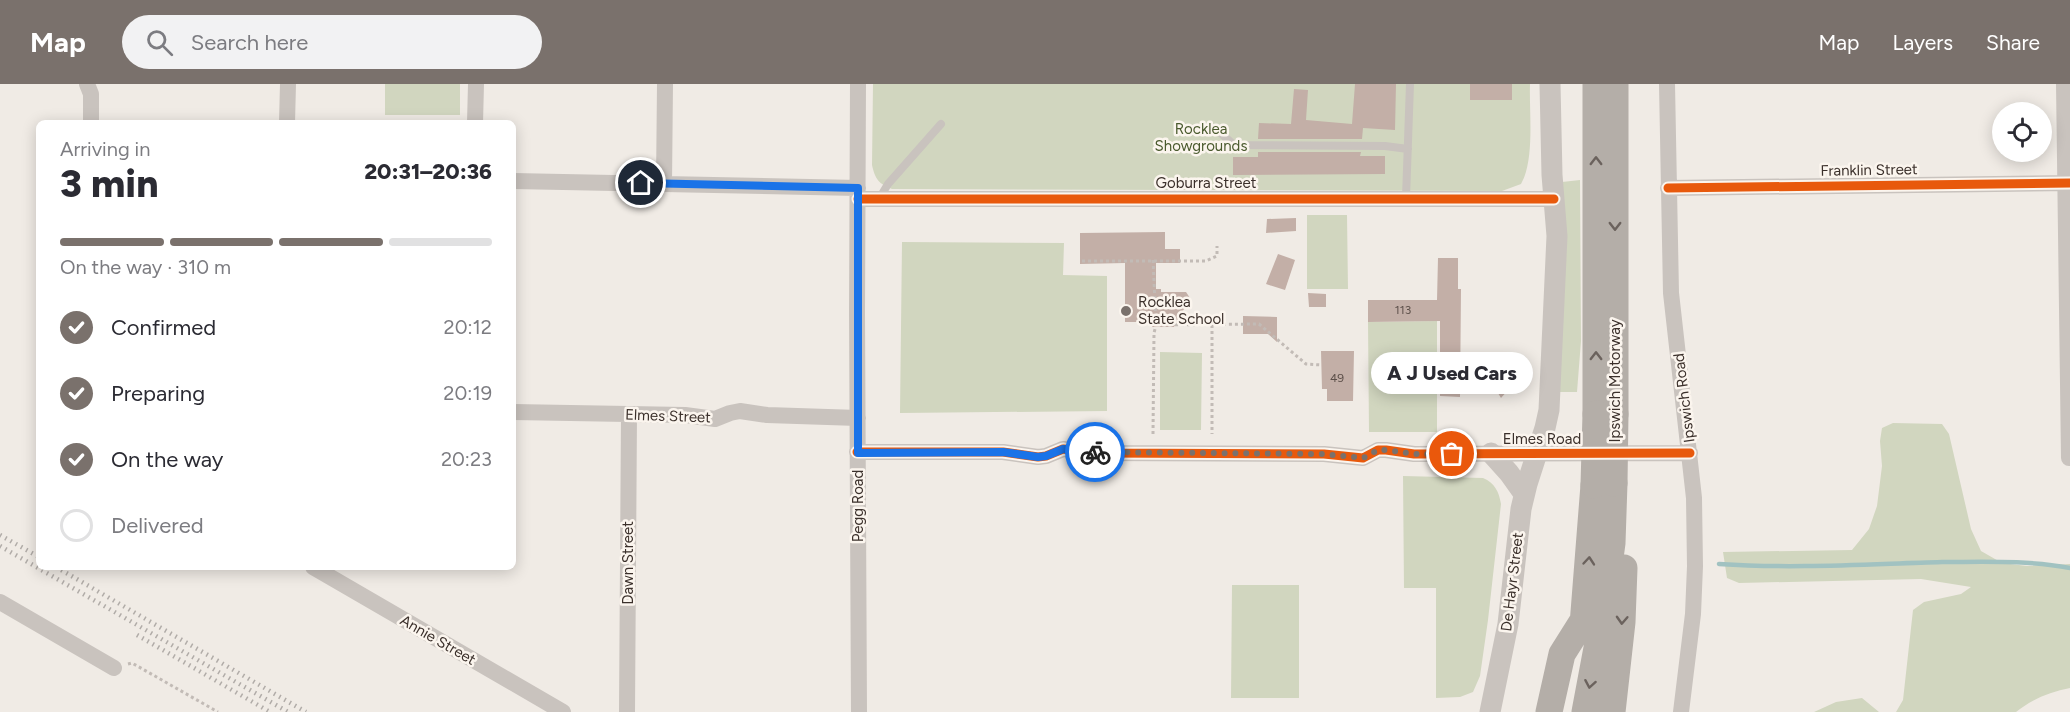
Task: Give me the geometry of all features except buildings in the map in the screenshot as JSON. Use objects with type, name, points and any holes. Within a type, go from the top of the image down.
[{"type":"highway","name":"Ipswich Motorway","points":[[1596,84],[1606,414]]},
{"type":"highway","name":"Ipswich Motorway","points":[[1566,712],[1584,619],[1604,484],[1615,84]]},
{"type":"highway","name":"Ipswich Motorway","points":[[1585,712],[1600,632],[1612,543],[1604,484]]},
{"type":"highway","points":[[1612,543],[1624,564],[1622,622],[1612,712]]},
{"type":"highway","points":[[1549,712],[1562,654],[1584,619]]},
{"type":"street","points":[[87,84],[91,94],[91,120]]},
{"type":"street","points":[[287,120],[288,84]]},
{"type":"street","points":[[476,84],[476,120]]},
{"type":"street","points":[[664,184],[665,84]]},
{"type":"street","name":"Pegg Road","points":[[858,84],[859,712]]},
{"type":"street","points":[[1538,453],[1549,411],[1557,251],[1550,84]]},
{"type":"street","name":"Ipswich Road","points":[[1667,84],[1671,293],[1694,498],[1693,614],[1681,712]]},
{"type":"street","points":[[2064,84],[2068,183],[2069,458]]},
{"type":"street","name":"Goburra Street","points":[[516,181],[664,184],[858,193],[879,199],[1554,199]]},
{"type":"street","name":"Franklin Street","points":[[1668,188],[2068,183]]},
{"type":"street","name":"Elmes Street","points":[[516,412],[685,415],[716,419],[740,411],[767,415],[858,418]]},
{"type":"street","name":"Dawn Street","points":[[627,712],[629,414]]},
{"type":"street","name":"Elmes Road","points":[[858,453],[1003,452],[1038,457],[1068,449],[1099,453],[1324,454],[1360,458],[1386,450],[1414,454],[1690,453]]},
{"type":"street","points":[[1491,453],[1509,472],[1524,494]]},
{"type":"street","name":"De Hayr Street","points":[[1491,712],[1508,624],[1524,494],[1538,453]]},
{"type":"street","name":"Annie Street","points":[[318,570],[563,712]]},
{"type":"street","points":[[0,602],[114,668]]},
{"type":"lane","points":[[1406,198],[1410,84]]},
{"type":"lane","points":[[879,199],[888,184],[941,124]]},
{"type":"lane","points":[[1215,128],[1234,145],[1385,146],[1408,149]]},
{"type":"path","points":[[1082,261],[1206,261],[1217,256],[1217,246]]},
{"type":"path","points":[[1153,260],[1156,325],[1153,434]]},
{"type":"path","points":[[1212,324],[1212,434]]},
{"type":"path","points":[[1156,325],[1259,324],[1306,364],[1322,365]]},
{"type":"path","points":[[114,668],[132,663],[218,712]]},
{"type":"green space","points":[[385,84],[460,84],[460,115],[385,115]]},
{"type":"green space","name":"Rocklea Showgrounds","points":[[873,84],[1530,84],[1530,149],[1521,184],[1502,191],[892,189],[878,180],[872,165]]},
{"type":"green space","points":[[1580,180],[1581,341],[1577,392],[1558,392],[1562,182]]},
{"type":"green space","points":[[1307,215],[1347,215],[1348,289],[1307,289]]},
{"type":"green space","points":[[902,242],[1064,243],[1063,275],[1107,276],[1107,411],[900,413]]},
{"type":"green space","points":[[1437,321],[1437,432],[1369,432],[1368,322]]},
{"type":"green space","points":[[1160,352],[1202,353],[1201,430],[1160,430]]},
{"type":"green space","points":[[1893,423],[1942,424],[1949,434],[1971,529],[1981,551],[2002,563],[2027,566],[2070,564],[2070,688],[2028,703],[2016,712],[1896,712],[1903,700],[1913,610],[1924,602],[1961,594],[1971,587],[1921,579],[1739,583],[1727,578],[1723,552],[1852,550],[1869,529],[1877,506],[1882,466],[1880,441],[1882,428]]},
{"type":"green space","points":[[1403,476],[1483,478],[1498,492],[1501,504],[1480,676],[1473,692],[1460,697],[1436,698],[1436,588],[1404,588]]},
{"type":"green space","points":[[1232,585],[1299,585],[1299,698],[1231,698]]},
{"type":"green space","points":[[1862,698],[1879,712],[1814,712],[1836,702]]},
{"type":"waterway","points":[[1719,564],[1803,566],[1990,562],[2070,568]]},
{"type":"railway","points":[[0,535],[36,555]]},
{"type":"railway","points":[[0,546],[36,567]]},
{"type":"railway","points":[[42,570],[288,712]]},
{"type":"railway","points":[[61,570],[306,712]]},
{"type":"railway","points":[[137,635],[270,712]]},
{"type":"cycle path","points":[[1668,188],[2070,183]]},
{"type":"cycle path","points":[[858,199],[1554,199]]},
{"type":"cycle path","points":[[857,452],[1003,452],[1038,457],[1063,449],[1099,453],[1324,454],[1363,458],[1378,450],[1414,454],[1690,453]]},
{"type":"way so far","points":[[1095,452],[1324,454],[1360,458],[1378,450],[1414,454],[1452,454]]},
{"type":"place","name":"Rocklea State School","points":[[1126,311]]},
{"type":"place","name":"A J Used Cars","points":[[1452,454]]},
{"type":"route","points":[[641,183],[858,188],[858,453],[1003,452],[1038,457],[1060,449],[1095,452]]}]
